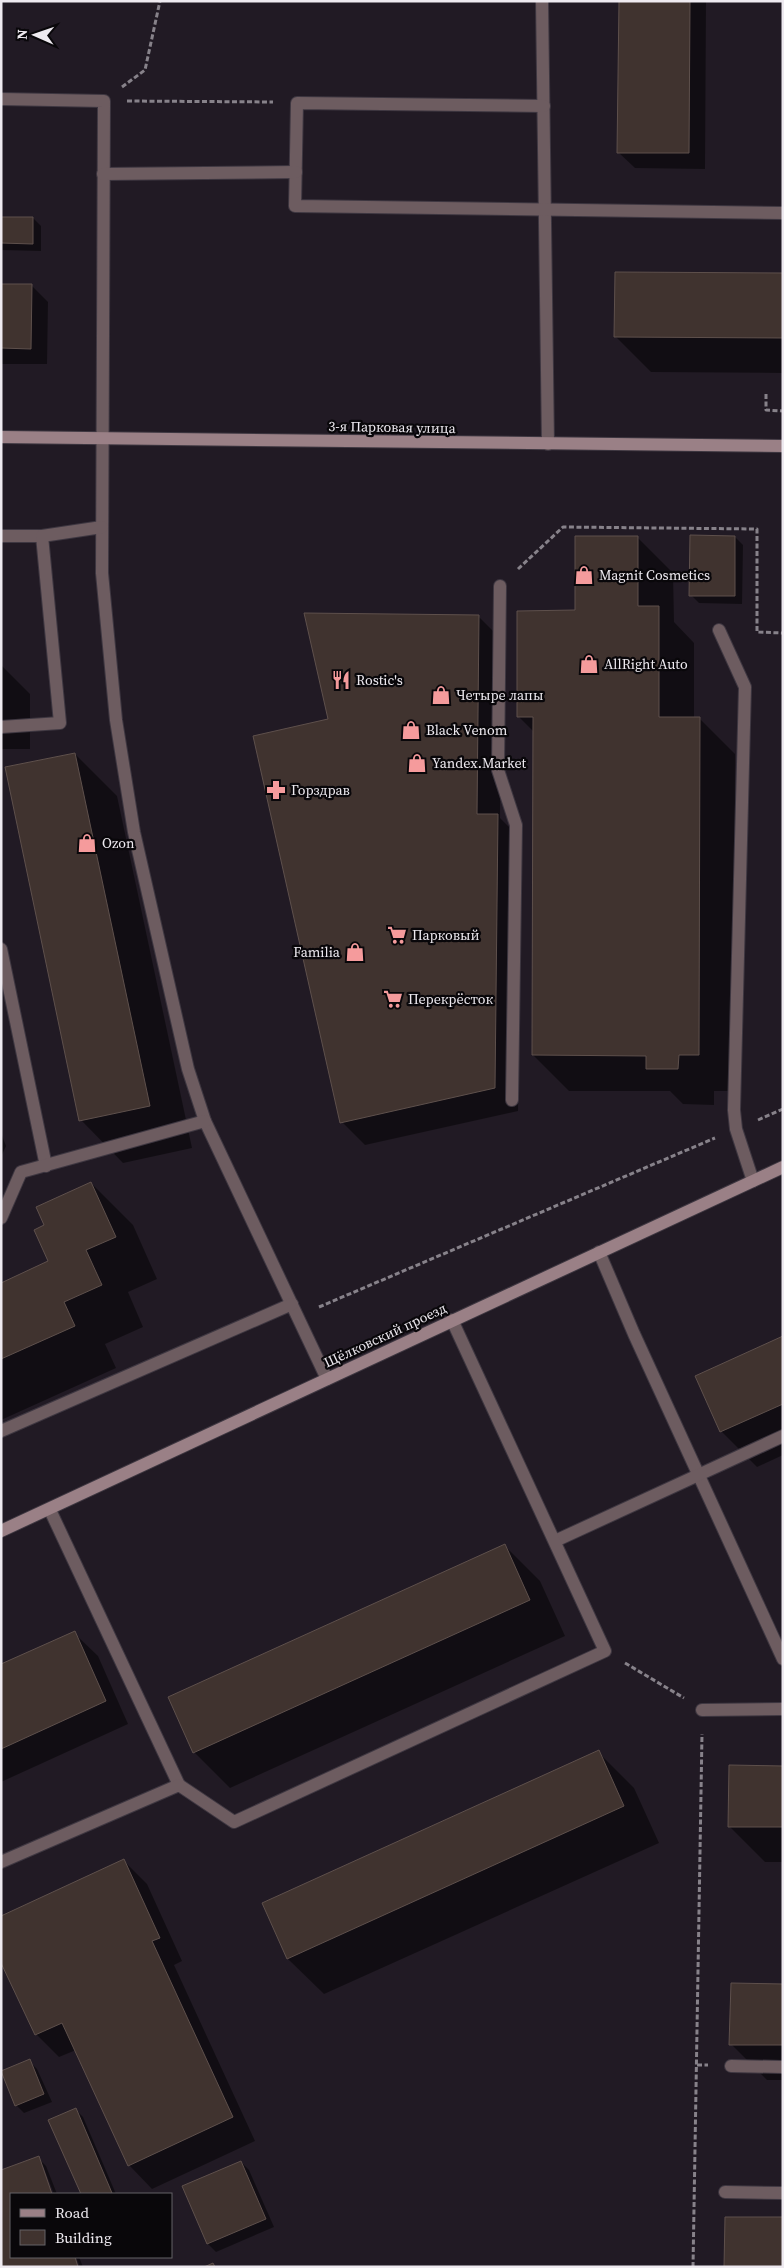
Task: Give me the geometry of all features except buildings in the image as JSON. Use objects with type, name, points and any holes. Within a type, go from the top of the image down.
[{"type":"street","name":"3-я Парковая улица","points":[[1,437],[783,446]]},
{"type":"street","name":"Щёлковский проезд","points":[[1,1531],[50,1510],[452,1320],[783,1167]]},
{"type":"lane","points":[[542,1],[548,444]]},
{"type":"lane","points":[[1,99],[104,101],[102,573],[116,720],[134,832],[188,1069],[204,1121],[327,1379]]},
{"type":"lane","points":[[544,106],[297,103],[295,206],[783,214]]},
{"type":"lane","points":[[103,174],[296,172]]},
{"type":"lane","points":[[1,536],[42,536],[102,527]]},
{"type":"lane","points":[[1,727],[60,723],[42,536]]},
{"type":"lane","points":[[500,586],[498,770],[516,825],[512,1100]]},
{"type":"lane","points":[[719,630],[745,687],[734,1110],[736,1129],[753,1181]]},
{"type":"lane","points":[[1,949],[46,1166]]},
{"type":"lane","points":[[1,1218],[21,1172],[204,1121]]},
{"type":"lane","points":[[599,1252],[634,1334],[783,1659]]},
{"type":"lane","points":[[1,1431],[292,1304]]},
{"type":"lane","points":[[50,1510],[178,1785],[234,1822],[605,1650],[452,1320]]},
{"type":"lane","points":[[554,1541],[783,1436]]},
{"type":"lane","points":[[702,1710],[783,1709]]},
{"type":"lane","points":[[1,1862],[178,1785]]},
{"type":"lane","points":[[731,2066],[783,2066]]},
{"type":"lane","points":[[726,2192],[783,2193]]},
{"type":"path","points":[[104,101],[145,70],[160,1]]},
{"type":"path","points":[[104,101],[297,103]]},
{"type":"path","points":[[766,394],[766,410],[783,410]]},
{"type":"path","points":[[500,586],[563,527],[757,529],[757,632],[783,633]]},
{"type":"path","points":[[297,1316],[783,1109]]},
{"type":"path","points":[[605,1650],[702,1710],[693,2267]]},
{"type":"place","name":"Magnit Cosmetics","points":[[584,575]]},
{"type":"place","name":"AllRight Auto","points":[[589,664]]},
{"type":"place","name":"Rostiс's","points":[[341,680]]},
{"type":"place","name":"Четыре лапы","points":[[441,695]]},
{"type":"place","name":"Black Venom","points":[[411,730]]},
{"type":"place","name":"Yandex.Market","points":[[417,763]]},
{"type":"place","name":"Горздрав","points":[[276,790]]},
{"type":"place","name":"Ozon","points":[[87,843]]},
{"type":"place","name":"Парковый","points":[[397,935]]},
{"type":"place","name":"Familia","points":[[355,952]]},
{"type":"place","name":"Перекрёсток","points":[[393,999]]}]
